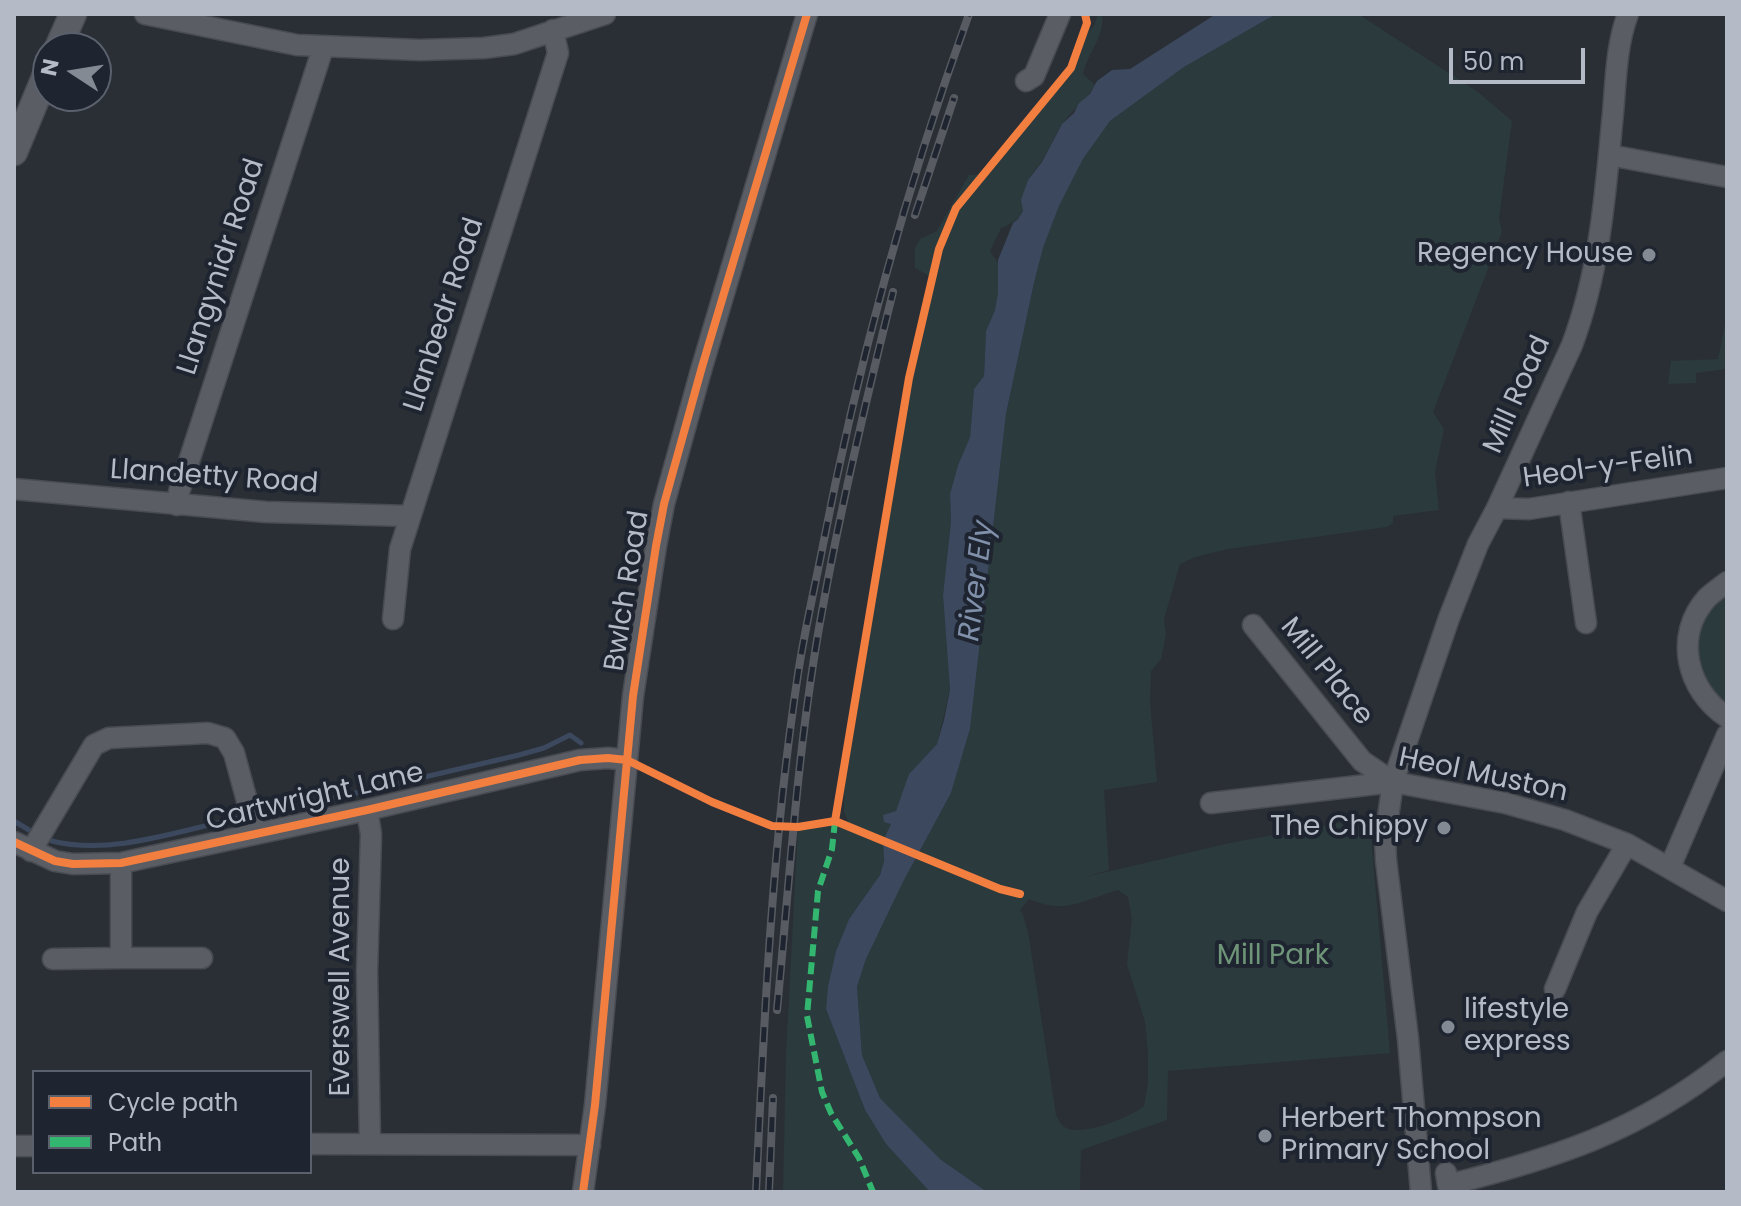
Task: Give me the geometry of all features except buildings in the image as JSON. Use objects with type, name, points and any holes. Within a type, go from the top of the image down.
[{"type":"street","points":[[145,14],[232,34],[323,48],[420,50],[514,44],[605,14]]},
{"type":"street","name":"Bwlch Road","points":[[583,1192],[627,760],[648,589],[664,504],[807,14]]},
{"type":"street","points":[[1026,81],[1034,76],[1060,14]]},
{"type":"street","name":"Mill Road","points":[[1421,1192],[1408,1039],[1386,860],[1385,838],[1393,782],[1458,591],[1584,314],[1599,252],[1619,50],[1628,14]]},
{"type":"street","name":"Llanbedr Road","points":[[393,619],[400,549],[558,53],[553,30]]},
{"type":"street","name":"Llangynidr Road","points":[[177,505],[323,48]]},
{"type":"street","points":[[14,152],[32,109]]},
{"type":"street","points":[[1609,155],[1727,177]]},
{"type":"street","name":"Heol-y-Felin","points":[[1497,508],[1529,509],[1727,478]]},
{"type":"street","name":"Llandetty Road","points":[[14,489],[266,512],[410,516]]},
{"type":"street","points":[[1569,502],[1586,623]]},
{"type":"street","points":[[1727,582],[1701,607],[1687,641],[1689,666],[1697,689],[1713,708],[1727,717]]},
{"type":"street","name":"Mill Place","points":[[1253,625],[1362,761],[1393,782]]},
{"type":"street","points":[[23,847],[94,745],[109,738],[208,733],[225,738],[234,753],[256,834]]},
{"type":"street","points":[[1670,867],[1727,735]]},
{"type":"street","name":"Cartwright Lane","points":[[23,847],[55,861],[73,864],[121,863],[580,760],[627,760]]},
{"type":"street","name":"Heol Muston","points":[[1211,803],[1393,782],[1505,803],[1565,820],[1627,844],[1727,901]]},
{"type":"street","name":"Everswell Avenue","points":[[367,810],[371,834],[367,972],[370,1144]]},
{"type":"street","points":[[1555,989],[1587,912],[1627,844]]},
{"type":"street","points":[[121,863],[121,958]]},
{"type":"street","points":[[53,959],[202,958]]},
{"type":"street","points":[[1446,1173],[1448,1185],[1526,1165],[1591,1142],[1645,1118],[1727,1061]]},
{"type":"street","points":[[312,1144],[590,1145]]},
{"type":"green space","points":[[1098,14],[1102,14],[1101,30],[1083,74],[1095,85],[1067,118],[1030,177],[1019,218],[1001,228],[990,251],[998,263],[998,293],[986,331],[984,376],[974,389],[970,437],[950,494],[951,521],[943,595],[950,690],[937,744],[909,774],[885,838],[849,823],[844,812],[844,790],[914,365],[934,283],[915,268],[915,248],[920,239],[937,231],[969,175],[986,175],[1077,63]]},
{"type":"green space","name":"Mill Park","points":[[1276,14],[1358,14],[1478,92],[1512,121],[1499,218],[1502,232],[1433,412],[1444,429],[1435,472],[1439,510],[1393,516],[1393,523],[1387,527],[1228,549],[1180,564],[1164,619],[1166,634],[1161,659],[1151,671],[1150,702],[1157,782],[1104,790],[1109,870],[1085,877],[1230,843],[1365,818],[1373,827],[1371,837],[1390,1053],[1168,1071],[1167,1120],[1081,1150],[1080,1192],[987,1192],[940,1159],[880,1098],[862,1055],[857,987],[866,959],[903,882],[951,793],[970,729],[1006,414],[1043,248],[1059,206],[1083,159],[1110,121],[1184,67]],"holes":[[[1118,890],[1128,897],[1132,919],[1127,964],[1145,1022],[1148,1053],[1144,1106],[1104,1125],[1070,1129],[1062,1125],[1056,1115],[1029,937],[1020,910],[1029,899],[1064,906]]]},
{"type":"green space","points":[[1727,314],[1727,369],[1696,373],[1696,383],[1668,384],[1671,361],[1718,359]]},
{"type":"green space","points":[[1727,595],[1727,707],[1706,681],[1698,651],[1705,620]]},
{"type":"green space","points":[[835,821],[883,841],[884,861],[880,875],[849,919],[836,951],[826,1009],[865,1110],[886,1144],[930,1192],[783,1192],[786,1054],[798,827]]},
{"type":"water","name":"River Ely","points":[[1216,14],[1276,14],[1184,67],[1110,121],[1083,159],[1059,206],[1043,248],[1006,414],[970,729],[951,793],[903,882],[866,959],[857,987],[862,1055],[880,1098],[940,1159],[987,1192],[930,1192],[886,1144],[865,1110],[826,1009],[836,951],[849,919],[880,875],[884,861],[883,841],[891,824],[884,822],[883,815],[896,811],[909,774],[937,744],[944,720],[950,690],[943,595],[951,521],[950,494],[970,437],[974,389],[984,376],[986,331],[998,293],[998,260],[1013,223],[1023,211],[1021,200],[1028,180],[1042,162],[1062,124],[1090,94],[1097,81],[1112,70],[1130,69]]},
{"type":"waterway","points":[[347,795],[519,755],[544,748],[570,735],[581,743]]},
{"type":"waterway","points":[[264,814],[337,797]]},
{"type":"waterway","points":[[52,841],[75,845],[122,843],[239,818]]},
{"type":"waterway","points":[[14,821],[29,830]]},
{"type":"railway","points":[[756,1192],[775,867],[803,644],[866,350],[903,214],[969,14]]},
{"type":"railway","points":[[915,215],[954,98]]},
{"type":"railway","points":[[777,1010],[814,656],[864,409],[893,292]]},
{"type":"railway","points":[[769,1192],[773,1098]]},
{"type":"marked path","points":[[835,821],[832,849],[818,891],[807,1016],[822,1092],[831,1113],[859,1158],[873,1192]]},
{"type":"cycle path","points":[[583,1192],[595,1105],[633,696],[656,546],[664,504],[702,367],[807,14]]},
{"type":"cycle path","points":[[835,821],[909,378],[939,249],[956,208],[1071,68],[1087,23],[1085,14]]},
{"type":"cycle path","points":[[14,842],[55,861],[73,864],[121,863],[580,760],[608,758],[627,760],[712,802],[772,826],[798,827],[835,821],[1000,889],[1020,894]]},
{"type":"place","name":"Regency House","points":[[1649,255]]},
{"type":"place","name":"The Chippy","points":[[1444,828]]},
{"type":"place","name":"lifestyle express","points":[[1448,1027]]},
{"type":"place","name":"Herbert Thompson Primary School","points":[[1265,1136]]}]
